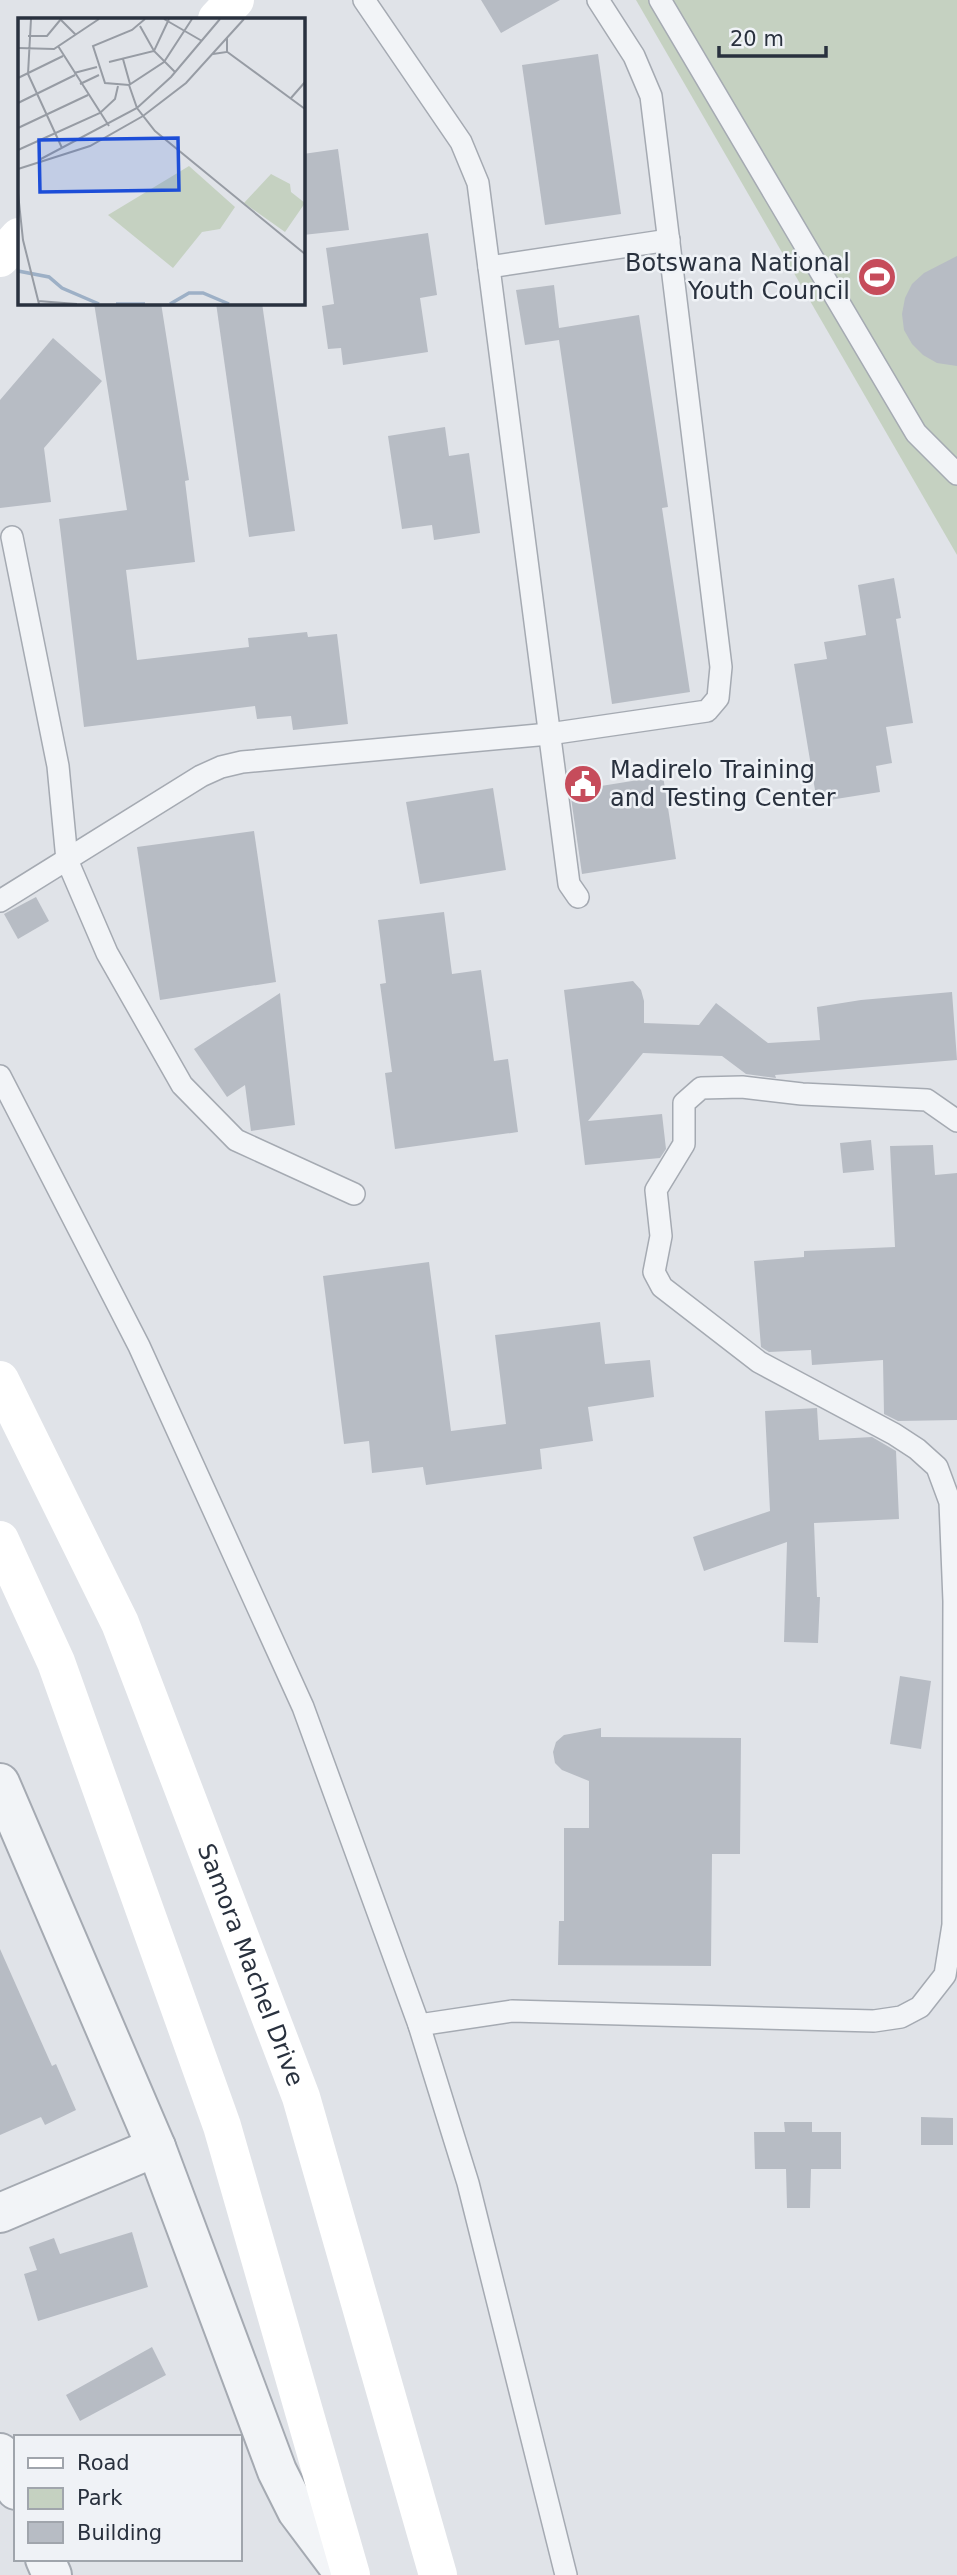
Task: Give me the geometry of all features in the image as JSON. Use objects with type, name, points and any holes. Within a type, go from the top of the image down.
[{"type":"main road","points":[[218,18],[235,0]]},
{"type":"main road","points":[[0,258],[18,238]]},
{"type":"main road","name":"Samora Machel Drive","points":[[0,1380],[120,1623],[301,2097],[438,2575]]},
{"type":"main road","points":[[0,1541],[55,1662],[222,2126],[351,2575]]},
{"type":"street","points":[[0,1783],[156,2147],[277,2471],[297,2511],[345,2575]]},
{"type":"street","points":[[0,2213],[156,2147]]},
{"type":"street","points":[[0,2453],[14,2485]]},
{"type":"lane","points":[[364,0],[461,142],[478,183],[569,884],[578,897]]},
{"type":"lane","points":[[0,901],[201,776],[221,767],[242,762],[549,734],[707,711],[718,698],[721,667],[651,96],[634,56],[598,0]]},
{"type":"lane","points":[[660,0],[916,433],[957,474]]},
{"type":"lane","points":[[489,267],[669,240]]},
{"type":"lane","points":[[12,537],[58,766],[67,860],[107,953],[182,1085],[236,1140],[354,1194]]},
{"type":"lane","points":[[0,1076],[139,1346],[308,1719],[419,2025],[468,2183],[566,2575]]},
{"type":"lane","points":[[419,2025],[512,2011],[874,2021],[901,2017],[920,2007],[945,1975],[953,1925],[954,1601],[950,1502],[937,1467],[917,1449],[894,1434],[759,1362],[662,1287],[654,1272],[661,1236],[656,1190],[684,1144],[684,1103],[701,1088],[742,1087],[802,1094],[927,1100],[957,1121]]},
{"type":"green space","name":"Botswana National Youth Council","points":[[636,0],[957,0],[957,555]]},
{"type":"building","points":[[481,0],[560,0],[501,33]]},
{"type":"building","points":[[598,54],[621,214],[545,225],[522,65]]},
{"type":"building","points":[[338,149],[349,230],[304,235],[304,154]]},
{"type":"building","points":[[428,233],[437,295],[420,298],[428,352],[343,365],[341,348],[328,349],[322,306],[334,304],[326,248]]},
{"type":"building","points":[[957,256],[957,366],[937,363],[923,355],[912,344],[904,330],[902,314],[905,298],[912,284],[924,273]]},
{"type":"building","points":[[554,285],[559,328],[639,315],[668,507],[662,508],[690,692],[612,704],[559,340],[525,345],[516,290]]},
{"type":"building","points":[[94,304],[161,304],[189,480],[185,481],[195,562],[126,570],[137,660],[249,647],[248,638],[307,632],[308,637],[337,634],[348,724],[293,730],[291,716],[257,719],[255,706],[84,727],[59,519],[127,510]]},
{"type":"building","points":[[216,304],[262,304],[295,531],[249,537]]},
{"type":"building","points":[[53,338],[102,381],[44,448],[51,502],[0,508],[0,400]]},
{"type":"building","points":[[445,427],[449,456],[469,453],[480,533],[434,540],[432,525],[402,529],[388,436]]},
{"type":"building","points":[[894,578],[901,618],[896,619],[913,723],[886,727],[892,763],[876,766],[880,792],[817,802],[794,664],[827,659],[824,642],[866,635],[858,585]]},
{"type":"building","points":[[663,776],[676,859],[582,874],[570,791]]},
{"type":"building","points":[[493,788],[506,870],[420,884],[406,802]]},
{"type":"building","points":[[254,831],[276,982],[160,1000],[137,847]]},
{"type":"building","points":[[36,897],[49,921],[18,939],[4,914]]},
{"type":"building","points":[[444,912],[452,974],[481,970],[494,1061],[508,1059],[518,1132],[395,1149],[385,1073],[392,1072],[380,984],[386,983],[378,920]]},
{"type":"building","points":[[633,981],[641,990],[644,1001],[644,1023],[699,1025],[716,1003],[768,1043],[820,1040],[817,1007],[952,992],[957,1060],[775,1075],[776,1078],[746,1074],[722,1056],[643,1053],[588,1121],[662,1114],[666,1149],[660,1158],[585,1165],[564,990]]},
{"type":"building","points":[[280,993],[295,1125],[251,1131],[245,1085],[227,1097],[194,1049]]},
{"type":"building","points":[[871,1140],[874,1170],[843,1173],[840,1143]]},
{"type":"building","points":[[933,1145],[935,1175],[957,1173],[957,1420],[898,1421],[884,1414],[883,1360],[812,1365],[811,1350],[769,1352],[761,1347],[754,1261],[804,1257],[804,1251],[895,1247],[890,1146]]},
{"type":"building","points":[[429,1262],[451,1431],[506,1424],[495,1335],[600,1322],[605,1364],[650,1360],[654,1397],[588,1407],[593,1441],[540,1449],[542,1469],[426,1485],[423,1467],[372,1473],[369,1441],[344,1444],[323,1276]]},
{"type":"building","points":[[817,1408],[819,1440],[872,1437],[896,1451],[899,1519],[814,1523],[817,1597],[820,1597],[818,1643],[784,1642],[787,1542],[704,1571],[693,1537],[770,1511],[765,1411]]},
{"type":"building","points":[[900,1676],[931,1681],[921,1749],[890,1744]]},
{"type":"building","points":[[601,1728],[601,1737],[741,1738],[740,1854],[712,1854],[711,1966],[558,1965],[559,1921],[564,1921],[564,1828],[589,1828],[589,1781],[562,1770],[555,1763],[553,1752],[556,1742],[564,1735]]},
{"type":"building","points":[[0,1949],[52,2066],[56,2064],[76,2110],[45,2125],[41,2117],[0,2135]]},
{"type":"building","points":[[921,2117],[953,2118],[953,2145],[921,2145]]},
{"type":"building","points":[[784,2122],[812,2122],[812,2132],[841,2132],[841,2169],[811,2169],[810,2208],[787,2208],[786,2169],[755,2169],[754,2132],[785,2132]]},
{"type":"building","points":[[132,2232],[148,2287],[38,2321],[24,2274],[37,2270],[29,2247],[54,2238],[60,2254]]},
{"type":"building","points":[[152,2347],[166,2375],[80,2421],[66,2395]]},
{"type":"place","name":"Botswana National Youth Council","points":[[877,277]]},
{"type":"place","name":"Madirelo Training and Testing Center","points":[[583,784]]}]
